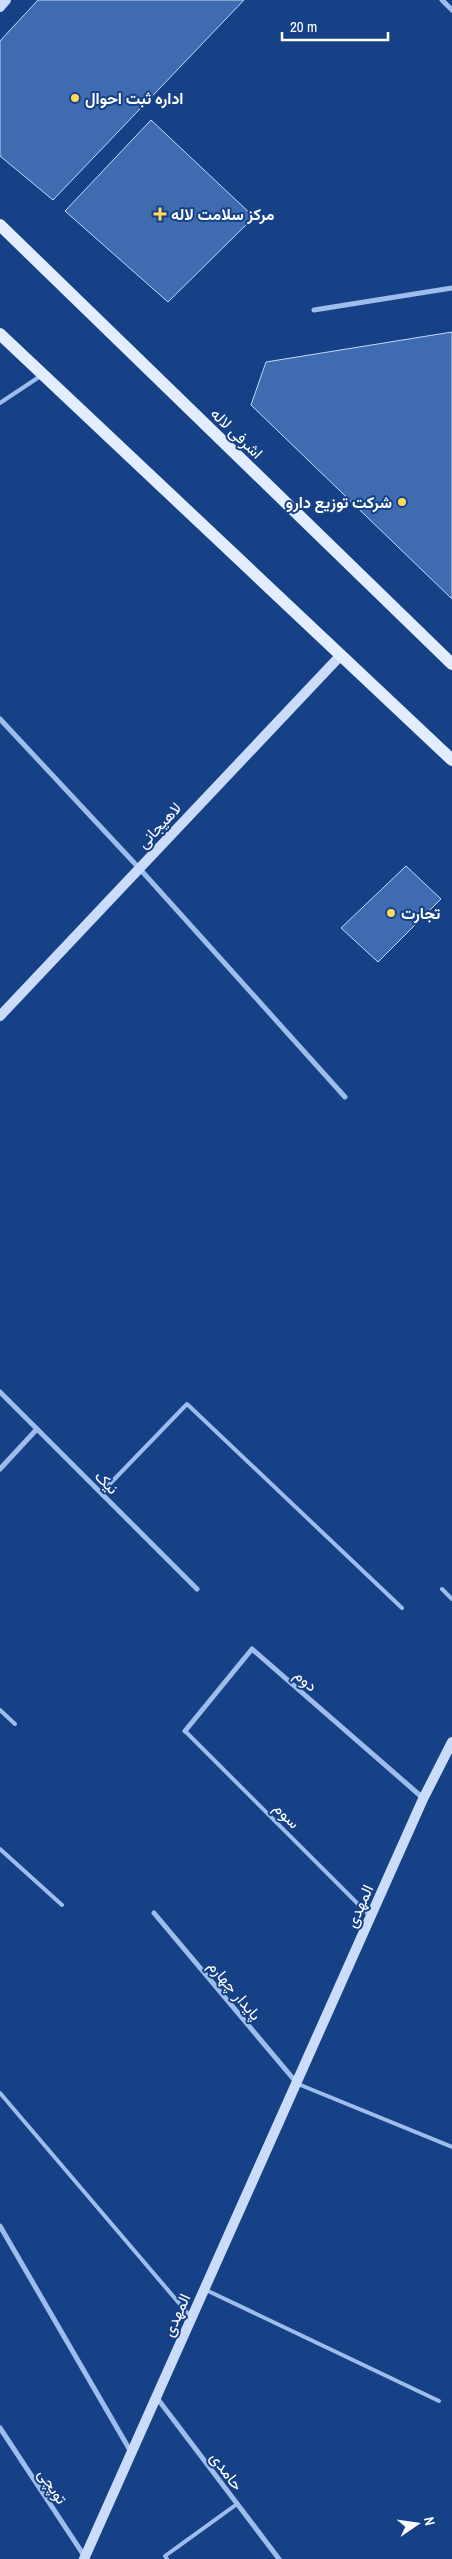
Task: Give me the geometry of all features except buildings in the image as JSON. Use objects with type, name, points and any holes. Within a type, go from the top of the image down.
[{"type":"main road","name":"اشرفی لاله","points":[[0,225],[452,664]]},
{"type":"main road","points":[[0,334],[452,760]]},
{"type":"street","points":[[0,7],[6,0]]},
{"type":"street","points":[[442,0],[452,10]]},
{"type":"street","points":[[314,310],[452,288]]},
{"type":"street","name":"لاهیجانی","points":[[0,1016],[340,655]]},
{"type":"street","points":[[0,719],[139,868],[345,1097]]},
{"type":"street","name":"نیک","points":[[0,1392],[197,1589]]},
{"type":"street","points":[[0,1469],[37,1429]]},
{"type":"street","name":"دوم","points":[[185,1731],[252,1649],[423,1799]]},
{"type":"street","name":"المهدی","points":[[84,2558],[423,1799],[452,1742]]},
{"type":"street","name":"پایدار چهارم","points":[[154,1913],[296,2083]]},
{"type":"street","points":[[0,2226],[131,2452]]},
{"type":"street","name":"حامدی","points":[[156,2397],[279,2559]]},
{"type":"street","name":"توپچی","points":[[0,2428],[84,2558]]},
{"type":"lane","points":[[0,403],[43,374]]},
{"type":"lane","points":[[101,1493],[187,1404],[402,1608]]},
{"type":"lane","points":[[442,1589],[452,1599]]},
{"type":"lane","points":[[0,1710],[15,1724]]},
{"type":"lane","name":"سوم","points":[[185,1731],[371,1916]]},
{"type":"lane","points":[[0,1849],[62,1905]]},
{"type":"lane","points":[[296,2083],[452,2147]]},
{"type":"lane","points":[[0,2093],[191,2318]]},
{"type":"lane","points":[[204,2289],[439,2401]]},
{"type":"lane","points":[[167,2559],[165,2556],[237,2504]]},
{"type":"place","name":"اداره ثبت احوال","points":[[75,98]]},
{"type":"place","name":"مرکز سلامت لاله","points":[[160,214]]},
{"type":"place","name":"شرکت توزیع دارو","points":[[402,502]]},
{"type":"place","name":"تجارت","points":[[391,913]]}]
